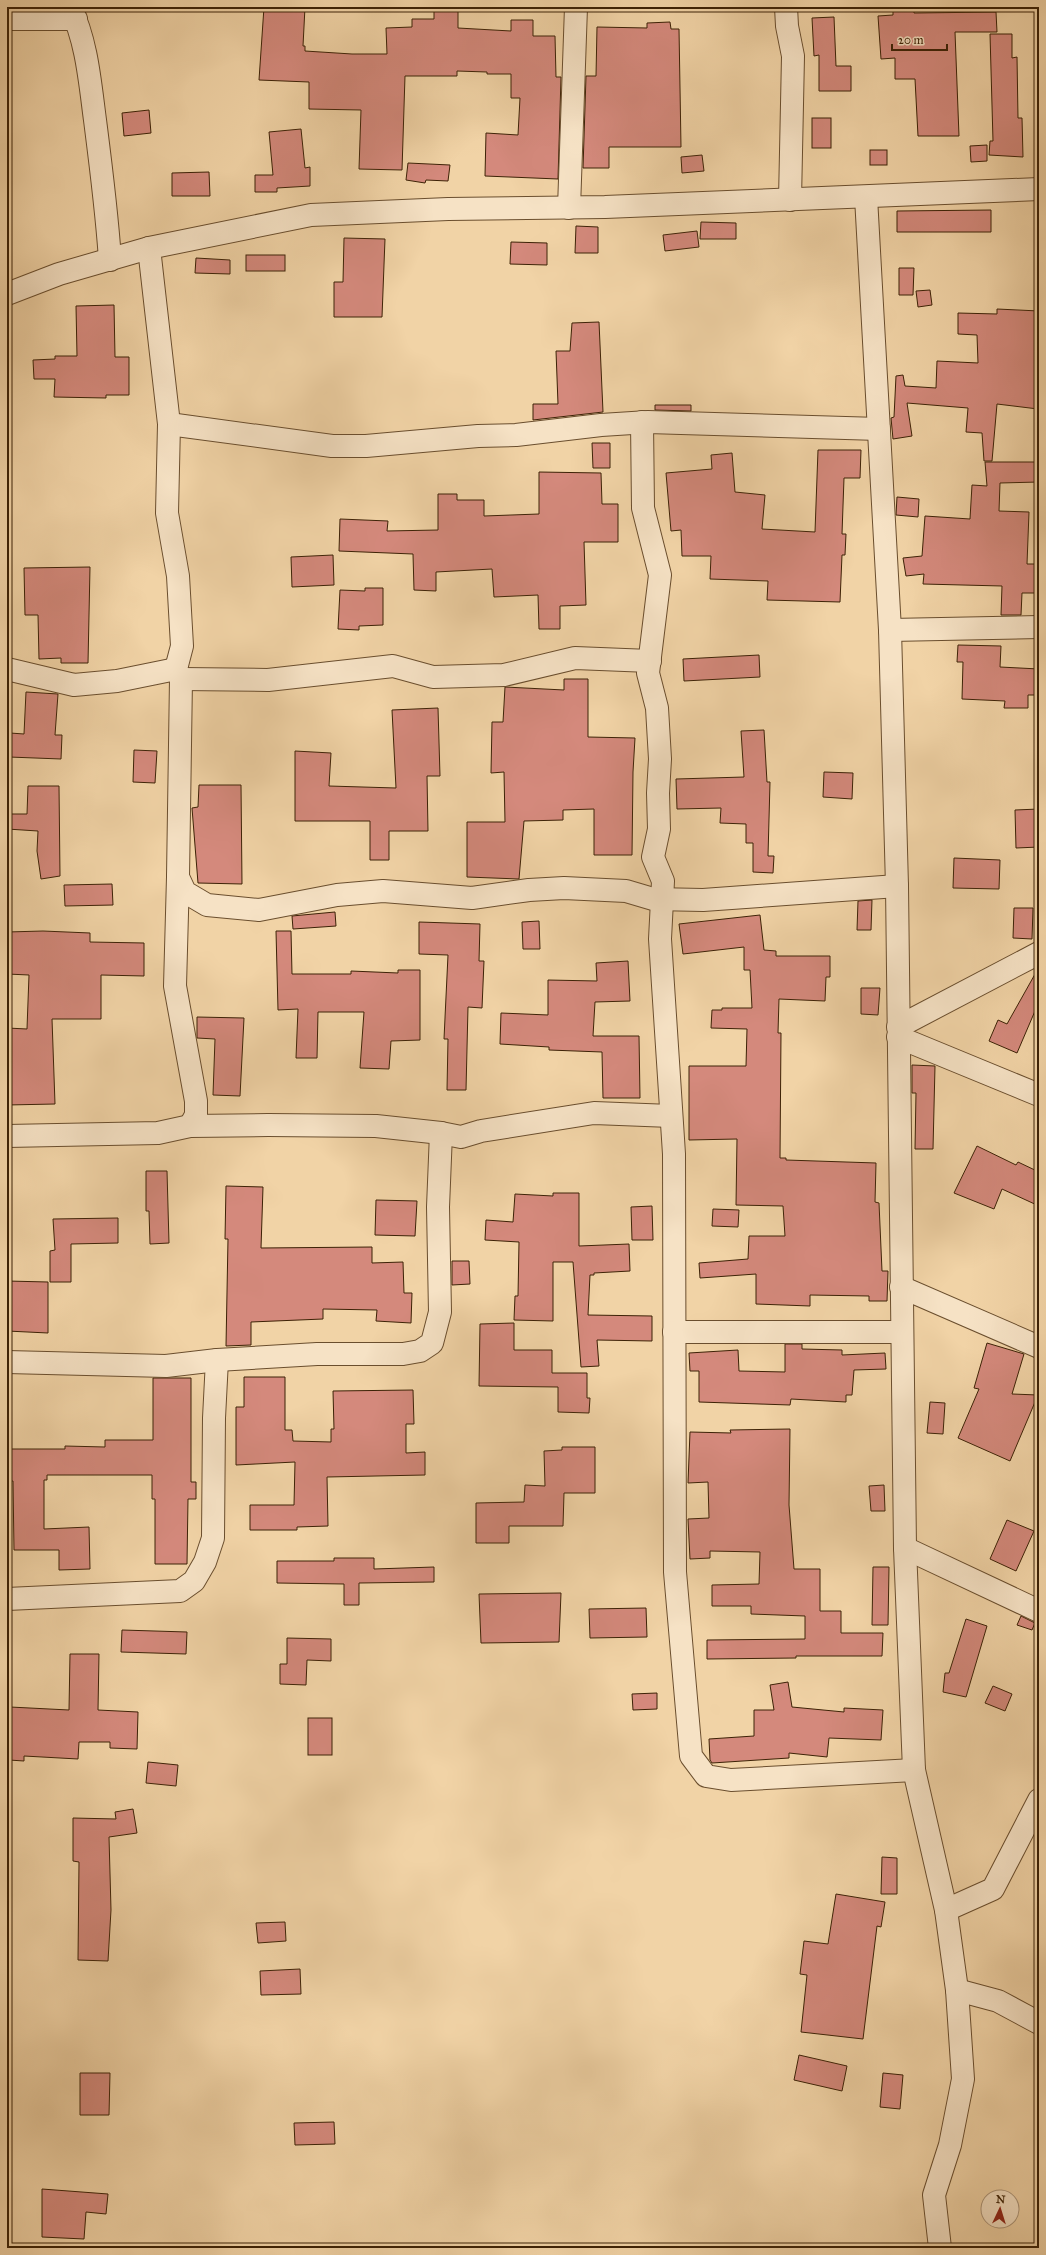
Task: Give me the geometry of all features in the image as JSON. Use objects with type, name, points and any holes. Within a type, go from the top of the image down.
[{"type":"street","points":[[569,208],[576,7]]},
{"type":"street","points":[[786,7],[787,26],[794,56],[790,200]]},
{"type":"street","points":[[7,19],[73,13],[90,79],[107,214],[110,260]]},
{"type":"street","points":[[7,294],[59,274],[149,248],[311,215],[448,209],[569,208],[1039,189]]},
{"type":"street","points":[[866,197],[890,630],[897,886],[905,1548],[914,1770],[946,1910],[957,1990],[963,2079],[950,2145],[934,2195],[940,2248]]},
{"type":"street","points":[[149,248],[169,424],[167,513],[178,576],[182,646],[178,674],[178,877],[175,986],[196,1101],[196,1115],[190,1126]]},
{"type":"street","points":[[169,424],[332,446],[366,446],[642,422],[879,429]]},
{"type":"street","points":[[642,422],[643,508],[660,575],[648,673],[656,708],[660,759],[658,829],[653,857],[662,881],[660,939],[674,1154],[676,1572],[691,1756],[706,1776],[732,1780],[914,1770]]},
{"type":"street","points":[[890,630],[1039,627]]},
{"type":"street","points":[[7,669],[74,685],[178,674],[268,680],[393,666],[433,677],[504,675],[575,658],[650,661]]},
{"type":"street","points":[[178,877],[185,892],[207,905],[259,910],[338,895],[382,891],[472,898],[528,890],[564,888],[626,891],[653,899],[703,900],[897,886]]},
{"type":"street","points":[[898,1032],[1039,953]]},
{"type":"street","points":[[898,1032],[1039,1095]]},
{"type":"street","points":[[7,1136],[158,1132],[190,1126],[376,1126],[441,1133],[461,1137],[481,1131],[594,1113],[638,1116],[671,1116]]},
{"type":"street","points":[[7,1362],[166,1366],[217,1360],[317,1354],[403,1354],[420,1351],[432,1343],[440,1312],[438,1207],[441,1133]]},
{"type":"street","points":[[901,1287],[1039,1347]]},
{"type":"street","points":[[674,1332],[902,1332]]},
{"type":"street","points":[[7,1598],[180,1591],[194,1581],[205,1562],[212,1538],[217,1360]]},
{"type":"street","points":[[905,1548],[1039,1610]]},
{"type":"street","points":[[946,1910],[993,1889],[1039,1800]]},
{"type":"street","points":[[957,1990],[998,2001],[1039,2023]]},
{"type":"building","points":[[264,7],[305,7],[303,46],[305,46],[305,51],[352,54],[387,54],[386,28],[412,27],[412,19],[434,19],[434,8],[458,9],[458,28],[511,31],[511,20],[533,20],[533,36],[555,36],[556,77],[561,77],[558,179],[485,176],[486,133],[518,135],[520,98],[511,98],[511,74],[487,74],[487,72],[457,71],[457,76],[405,76],[402,170],[359,169],[361,110],[309,109],[309,82],[259,80]]},
{"type":"building","points":[[893,7],[914,7],[914,13],[996,12],[997,32],[955,32],[959,136],[918,136],[915,79],[895,79],[895,58],[881,59],[878,16],[893,15]]},
{"type":"building","points":[[834,17],[836,66],[851,66],[851,91],[819,91],[819,55],[814,56],[812,18]]},
{"type":"building","points":[[670,22],[671,29],[679,29],[681,147],[609,147],[609,168],[583,168],[586,76],[596,76],[597,27],[647,28],[647,23]]},
{"type":"building","points":[[990,34],[1012,34],[1012,58],[1017,57],[1018,118],[1022,118],[1023,157],[989,155],[990,141],[993,141]]},
{"type":"building","points":[[149,110],[151,133],[124,136],[122,113]]},
{"type":"building","points":[[812,118],[831,118],[831,148],[812,148]]},
{"type":"building","points":[[301,129],[305,168],[310,167],[310,186],[277,188],[277,192],[255,192],[255,175],[273,175],[269,132]]},
{"type":"building","points":[[987,145],[987,161],[971,162],[970,146]]},
{"type":"building","points":[[870,150],[887,150],[887,165],[870,165]]},
{"type":"building","points":[[702,155],[704,171],[682,173],[681,157]]},
{"type":"building","points":[[408,163],[450,165],[448,181],[426,180],[425,183],[406,180]]},
{"type":"building","points":[[209,172],[210,196],[172,196],[172,173]]},
{"type":"building","points":[[991,210],[991,232],[897,232],[897,211]]},
{"type":"building","points":[[701,222],[736,223],[736,239],[700,239]]},
{"type":"building","points":[[576,226],[598,227],[598,253],[575,253]]},
{"type":"building","points":[[697,231],[699,247],[665,251],[663,235]]},
{"type":"building","points":[[344,238],[385,239],[382,317],[334,317],[334,282],[343,282]]},
{"type":"building","points":[[511,242],[547,243],[547,265],[510,264]]},
{"type":"building","points":[[246,255],[285,255],[285,271],[246,271]]},
{"type":"building","points":[[196,258],[230,260],[230,274],[195,273]]},
{"type":"building","points":[[899,268],[914,268],[913,295],[899,295]]},
{"type":"building","points":[[930,290],[932,305],[918,307],[916,291]]},
{"type":"building","points":[[114,305],[115,357],[129,357],[129,395],[106,395],[106,398],[54,397],[55,379],[34,379],[33,360],[55,359],[55,356],[77,356],[76,306]]},
{"type":"building","points":[[997,309],[1039,311],[1039,331],[1036,331],[1038,409],[997,404],[992,461],[984,461],[982,433],[966,432],[968,408],[907,403],[912,436],[893,439],[891,418],[894,417],[896,376],[903,375],[905,386],[936,388],[937,361],[978,363],[977,335],[958,334],[958,313],[997,314]]},
{"type":"building","points":[[599,322],[603,412],[533,420],[533,404],[558,404],[556,351],[570,351],[572,323]]},
{"type":"building","points":[[655,405],[691,405],[691,411],[655,410]]},
{"type":"building","points":[[592,443],[610,443],[610,468],[593,468]]},
{"type":"building","points":[[818,450],[861,450],[860,478],[844,478],[842,534],[846,534],[845,555],[842,555],[840,602],[767,600],[768,581],[710,579],[711,556],[682,556],[681,530],[671,531],[666,473],[712,469],[711,455],[732,453],[735,492],[765,495],[762,529],[815,532]]},
{"type":"building","points":[[985,462],[1039,462],[1039,482],[1000,483],[999,511],[1029,512],[1027,564],[1039,564],[1039,593],[1022,593],[1021,615],[1001,615],[1002,586],[923,584],[924,574],[906,576],[903,558],[922,556],[925,516],[970,519],[972,485],[987,486]]},
{"type":"building","points":[[539,472],[601,473],[602,504],[618,504],[618,542],[584,542],[586,605],[560,606],[560,629],[539,629],[538,595],[494,597],[492,569],[436,572],[436,591],[414,590],[413,554],[339,551],[340,519],[388,521],[387,531],[438,530],[438,494],[457,494],[457,500],[484,500],[484,516],[539,514]]},
{"type":"building","points":[[897,497],[919,499],[918,517],[896,515]]},
{"type":"building","points":[[333,555],[334,585],[292,587],[291,557]]},
{"type":"building","points":[[90,567],[88,663],[61,663],[61,658],[39,659],[38,615],[25,615],[24,568]]},
{"type":"building","points":[[365,588],[383,588],[383,625],[359,626],[359,630],[338,629],[340,590],[365,591]]},
{"type":"building","points":[[958,645],[1001,646],[1000,667],[1039,669],[1039,695],[1028,695],[1028,708],[1004,708],[1005,701],[962,699],[963,662],[957,662]]},
{"type":"building","points":[[759,655],[760,677],[684,681],[683,659]]},
{"type":"building","points":[[564,679],[588,679],[588,737],[635,738],[632,855],[594,855],[594,809],[563,810],[563,820],[524,821],[519,879],[467,877],[467,822],[505,822],[504,772],[491,773],[492,722],[503,722],[505,687],[564,690]]},
{"type":"building","points":[[26,692],[58,694],[55,735],[62,735],[61,759],[9,757],[10,733],[24,734]]},
{"type":"building","points":[[438,708],[440,776],[427,776],[428,831],[389,831],[389,860],[370,860],[370,821],[295,821],[295,751],[331,753],[329,786],[396,788],[392,710]]},
{"type":"building","points":[[764,730],[767,782],[770,782],[768,856],[774,856],[773,873],[753,872],[753,843],[746,843],[746,824],[720,823],[721,808],[677,809],[676,779],[744,777],[741,731]]},
{"type":"building","points":[[134,750],[157,751],[155,783],[133,782]]},
{"type":"building","points":[[824,772],[853,773],[852,799],[823,797]]},
{"type":"building","points":[[199,785],[241,785],[242,884],[198,883],[192,808],[198,807]]},
{"type":"building","points":[[28,786],[59,786],[60,876],[41,879],[37,851],[38,831],[7,829],[7,814],[27,814]]},
{"type":"building","points":[[1039,809],[1039,847],[1016,848],[1015,810]]},
{"type":"building","points":[[954,858],[1000,860],[999,889],[953,888]]},
{"type":"building","points":[[112,884],[113,905],[65,906],[64,885]]},
{"type":"building","points":[[872,900],[871,930],[857,930],[858,901]]},
{"type":"building","points":[[1014,908],[1033,908],[1032,939],[1013,938]]},
{"type":"building","points":[[335,912],[336,926],[293,929],[292,916]]},
{"type":"building","points":[[760,915],[764,950],[776,951],[776,956],[830,956],[830,977],[826,977],[825,1001],[779,999],[778,1033],[781,1033],[780,1158],[786,1158],[786,1160],[876,1163],[875,1202],[879,1203],[882,1271],[888,1271],[887,1301],[869,1301],[869,1296],[810,1295],[810,1306],[756,1304],[756,1274],[700,1278],[699,1263],[748,1259],[749,1236],[785,1236],[783,1206],[736,1205],[737,1139],[689,1140],[689,1066],[746,1066],[747,1029],[711,1028],[712,1010],[722,1010],[722,1008],[752,1008],[750,970],[744,970],[744,947],[683,954],[679,924]]},
{"type":"building","points":[[539,921],[540,949],[523,949],[522,922]]},
{"type":"building","points":[[419,922],[480,924],[479,961],[484,961],[482,1008],[468,1007],[466,1090],[447,1090],[448,1039],[444,1039],[448,955],[419,954]]},
{"type":"building","points":[[43,931],[90,933],[90,942],[144,943],[144,976],[101,975],[101,1019],[52,1019],[55,1104],[7,1105],[7,1028],[27,1029],[29,975],[7,974],[7,932]]},
{"type":"building","points":[[276,931],[291,931],[292,974],[351,974],[351,971],[398,973],[398,970],[420,970],[420,1040],[391,1041],[389,1069],[360,1068],[364,1012],[318,1012],[317,1058],[296,1058],[298,1009],[278,1010]]},
{"type":"building","points":[[628,961],[630,1001],[595,1002],[593,1036],[639,1036],[640,1098],[603,1098],[602,1052],[549,1050],[549,1047],[500,1044],[501,1013],[548,1015],[548,980],[597,981],[596,963]]},
{"type":"building","points":[[1039,967],[1039,1013],[1035,1011],[1017,1053],[989,1041],[998,1020],[1007,1024]]},
{"type":"building","points":[[861,988],[880,988],[878,1015],[861,1014]]},
{"type":"building","points":[[197,1017],[244,1018],[240,1096],[213,1095],[215,1039],[197,1038]]},
{"type":"building","points":[[912,1065],[935,1066],[933,1149],[915,1149],[916,1093],[912,1093]]},
{"type":"building","points":[[977,1146],[1016,1165],[1018,1162],[1039,1172],[1039,1206],[1002,1189],[994,1209],[954,1193]]},
{"type":"building","points":[[146,1171],[167,1171],[169,1243],[150,1244],[149,1211],[146,1211]]},
{"type":"building","points":[[226,1186],[263,1187],[261,1248],[372,1247],[372,1263],[403,1262],[404,1293],[412,1293],[411,1323],[376,1321],[377,1310],[323,1309],[323,1319],[251,1322],[251,1345],[226,1346],[228,1239],[225,1239]]},
{"type":"building","points":[[553,1193],[579,1193],[579,1246],[629,1244],[630,1271],[594,1273],[594,1275],[590,1275],[588,1315],[652,1316],[652,1341],[597,1340],[599,1366],[581,1367],[573,1262],[553,1262],[553,1321],[514,1320],[515,1296],[518,1296],[519,1242],[485,1240],[486,1220],[513,1222],[515,1194],[553,1196]]},
{"type":"building","points":[[376,1200],[417,1201],[415,1236],[375,1235]]},
{"type":"building","points":[[652,1206],[653,1240],[632,1240],[631,1207]]},
{"type":"building","points":[[713,1209],[739,1210],[738,1227],[712,1226]]},
{"type":"building","points":[[118,1218],[118,1243],[71,1244],[71,1282],[50,1282],[50,1251],[55,1250],[53,1219]]},
{"type":"building","points":[[452,1261],[469,1261],[470,1284],[452,1285]]},
{"type":"building","points":[[7,1281],[48,1282],[48,1333],[7,1331]]},
{"type":"building","points":[[514,1323],[514,1350],[552,1350],[552,1373],[587,1373],[587,1398],[590,1398],[589,1413],[558,1412],[558,1387],[479,1386],[480,1324]]},
{"type":"building","points":[[987,1343],[1024,1354],[1012,1394],[1038,1395],[1010,1461],[958,1438],[979,1389],[974,1388]]},
{"type":"building","points":[[785,1344],[802,1344],[802,1349],[842,1350],[842,1355],[885,1353],[886,1369],[854,1370],[852,1395],[846,1395],[846,1402],[791,1399],[790,1405],[699,1402],[699,1371],[690,1371],[689,1353],[738,1350],[739,1371],[785,1372]]},
{"type":"building","points":[[244,1377],[285,1377],[285,1430],[292,1430],[293,1441],[331,1442],[331,1429],[334,1429],[333,1391],[413,1390],[414,1424],[406,1424],[406,1453],[425,1452],[425,1475],[327,1477],[328,1526],[297,1527],[297,1530],[250,1530],[250,1505],[294,1505],[295,1462],[236,1465],[236,1407],[244,1407]]},
{"type":"building","points":[[153,1378],[191,1378],[191,1482],[196,1482],[196,1499],[188,1499],[187,1564],[155,1564],[155,1499],[152,1499],[152,1475],[47,1475],[47,1480],[44,1480],[44,1529],[89,1527],[90,1569],[59,1570],[59,1550],[14,1550],[13,1481],[7,1481],[7,1449],[65,1449],[65,1446],[105,1447],[105,1440],[153,1440]]},
{"type":"building","points":[[930,1402],[945,1403],[943,1434],[927,1433]]},
{"type":"building","points":[[790,1429],[789,1505],[794,1569],[820,1569],[820,1611],[841,1611],[841,1633],[883,1633],[882,1656],[796,1656],[796,1658],[707,1659],[707,1640],[805,1639],[805,1616],[751,1614],[751,1606],[712,1606],[712,1585],[759,1584],[760,1552],[710,1551],[710,1558],[690,1559],[688,1519],[709,1518],[708,1482],[688,1483],[690,1432],[731,1433],[730,1430]]},
{"type":"building","points":[[562,1447],[595,1447],[595,1493],[564,1493],[563,1526],[509,1526],[509,1543],[476,1543],[476,1503],[524,1502],[525,1485],[545,1486],[544,1451],[562,1450]]},
{"type":"building","points":[[884,1485],[885,1511],[871,1511],[869,1486]]},
{"type":"building","points":[[1007,1520],[1034,1531],[1016,1571],[990,1559]]},
{"type":"building","points":[[334,1558],[374,1558],[374,1569],[434,1567],[434,1582],[359,1583],[359,1605],[344,1605],[344,1584],[277,1583],[277,1561],[334,1561]]},
{"type":"building","points":[[873,1567],[889,1567],[888,1625],[872,1625]]},
{"type":"building","points":[[561,1593],[559,1642],[481,1643],[479,1594]]},
{"type":"building","points":[[646,1608],[647,1637],[590,1638],[589,1609]]},
{"type":"building","points":[[1021,1616],[1035,1623],[1032,1630],[1017,1625]]},
{"type":"building","points":[[966,1619],[987,1626],[966,1697],[943,1692],[945,1673],[949,1673]]},
{"type":"building","points":[[122,1630],[187,1632],[186,1654],[121,1652]]},
{"type":"building","points":[[287,1638],[331,1639],[331,1661],[307,1660],[306,1685],[280,1684],[280,1664],[287,1664]]},
{"type":"building","points":[[70,1654],[99,1654],[98,1710],[138,1712],[137,1749],[110,1748],[110,1742],[79,1742],[78,1759],[24,1756],[24,1761],[9,1760],[10,1707],[69,1710]]},
{"type":"building","points":[[788,1682],[792,1707],[844,1712],[844,1708],[883,1710],[881,1740],[829,1738],[827,1757],[789,1753],[789,1758],[712,1763],[710,1760],[709,1739],[754,1736],[754,1710],[774,1710],[770,1685]]},
{"type":"building","points":[[993,1686],[1012,1694],[1005,1711],[985,1703]]},
{"type":"building","points":[[657,1693],[657,1709],[633,1710],[632,1694]]},
{"type":"building","points":[[308,1718],[332,1718],[332,1755],[308,1755]]},
{"type":"building","points":[[148,1762],[178,1765],[176,1786],[146,1783]]},
{"type":"building","points":[[133,1809],[137,1833],[109,1837],[111,1910],[108,1961],[78,1960],[79,1862],[73,1861],[73,1818],[116,1819],[115,1812]]},
{"type":"building","points":[[882,1857],[897,1858],[897,1894],[881,1894]]},
{"type":"building","points":[[836,1894],[885,1902],[881,1927],[877,1926],[863,2039],[801,2032],[807,1975],[800,1974],[804,1941],[828,1944]]},
{"type":"building","points":[[285,1922],[286,1941],[258,1943],[256,1923]]},
{"type":"building","points":[[300,1969],[301,1994],[261,1995],[260,1971]]},
{"type":"building","points":[[799,2055],[847,2066],[842,2091],[794,2080]]},
{"type":"building","points":[[80,2073],[110,2073],[109,2115],[80,2115]]},
{"type":"building","points":[[883,2073],[903,2075],[900,2109],[880,2107]]},
{"type":"building","points":[[334,2122],[335,2144],[295,2145],[294,2123]]},
{"type":"building","points":[[42,2189],[108,2194],[106,2214],[86,2212],[84,2239],[42,2237]]}]
